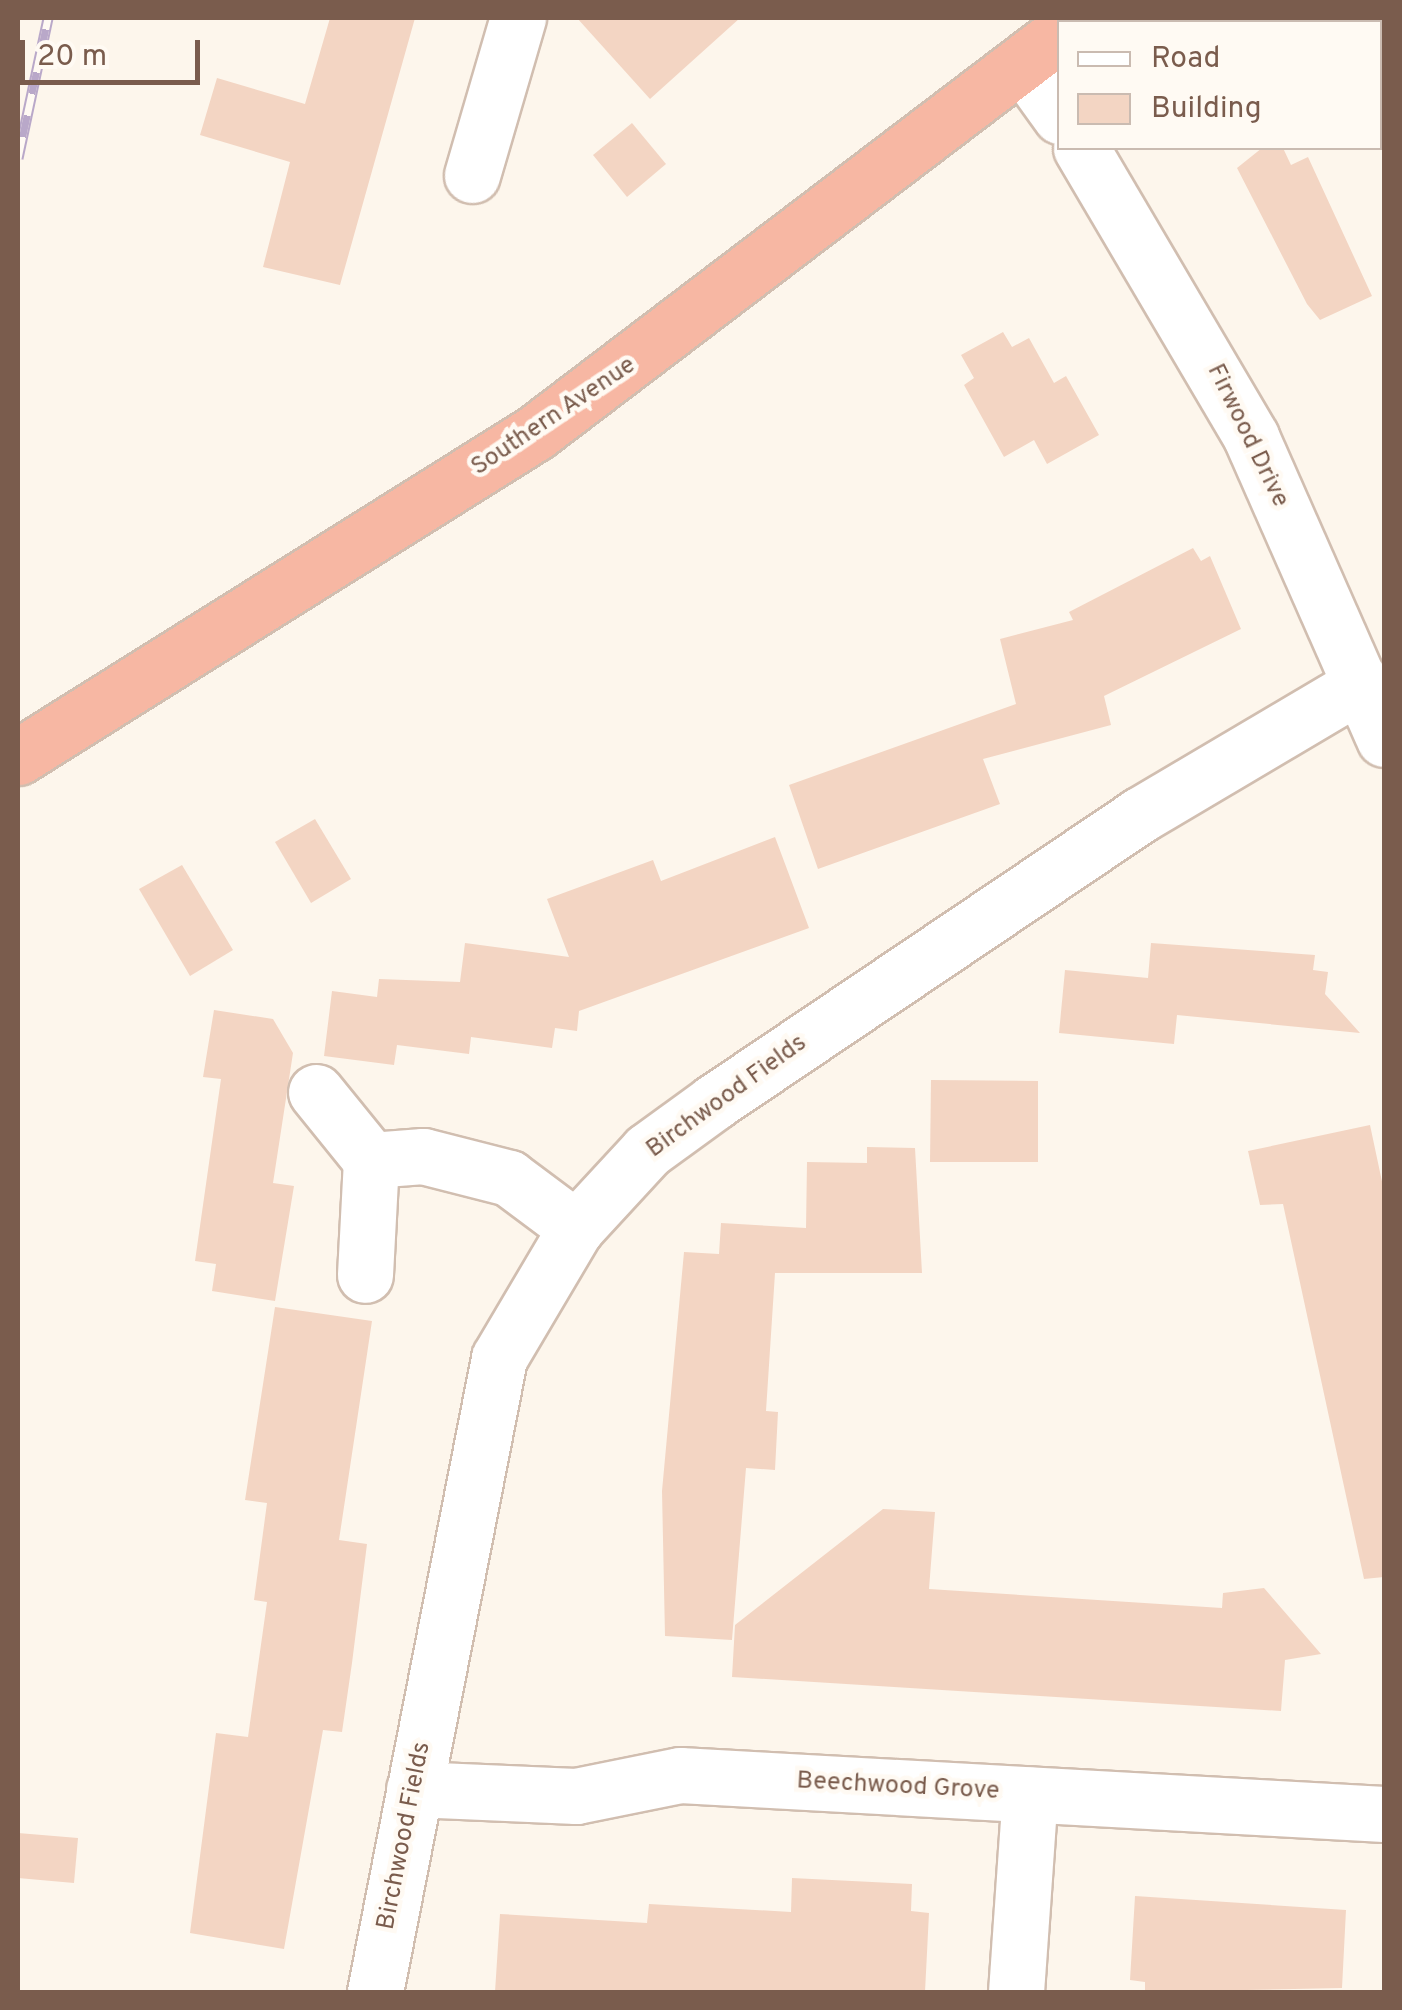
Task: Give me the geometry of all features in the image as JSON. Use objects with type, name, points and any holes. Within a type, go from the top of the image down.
[{"type":"highway","name":"Southern Avenue","points":[[18,757],[535,433],[1042,50]]},
{"type":"street","points":[[472,175],[518,18]]},
{"type":"street","points":[[1042,50],[1057,105]]},
{"type":"street","name":"Firwood Drive","points":[[1082,150],[1251,437],[1363,683],[1384,739]]},
{"type":"street","name":"Birchwood Fields","points":[[376,1992],[499,1358],[576,1228],[648,1150],[714,1102],[1140,815],[1363,683]]},
{"type":"street","points":[[316,1092],[371,1160],[365,1276]]},
{"type":"street","points":[[371,1160],[423,1156],[509,1178],[576,1228]]},
{"type":"street","name":"Beechwood Grove","points":[[414,1789],[576,1796],[680,1775],[1384,1814]]},
{"type":"street","points":[[1016,1992],[1030,1794]]},
{"type":"building","points":[[330,18],[415,18],[340,285],[263,267],[290,162],[200,135],[217,78],[305,104]]},
{"type":"building","points":[[577,18],[740,18],[650,99]]},
{"type":"building","points":[[632,123],[666,164],[627,197],[593,155]]},
{"type":"building","points":[[1260,150],[1284,150],[1291,165],[1308,157],[1372,296],[1320,320],[1307,304],[1237,168]]},
{"type":"building","points":[[1003,332],[1012,347],[1029,338],[1054,383],[1066,376],[1099,435],[1047,464],[1034,440],[1004,457],[964,385],[974,378],[961,355]]},
{"type":"building","points":[[1193,548],[1201,561],[1210,556],[1241,629],[1104,696],[1111,725],[983,759],[1000,804],[818,869],[789,785],[1016,704],[1000,639],[1073,620],[1069,612]]},
{"type":"building","points":[[315,819],[351,879],[311,903],[275,842]]},
{"type":"building","points":[[775,837],[809,928],[579,1011],[577,1031],[555,1028],[552,1048],[471,1037],[469,1054],[397,1045],[394,1065],[324,1056],[332,991],[377,997],[379,979],[460,982],[465,943],[569,957],[547,899],[653,860],[661,881]]},
{"type":"building","points":[[182,865],[233,950],[190,976],[139,889]]},
{"type":"building","points":[[1151,943],[1315,955],[1313,970],[1328,972],[1325,994],[1360,1033],[1177,1015],[1174,1044],[1059,1033],[1065,970],[1148,978]]},
{"type":"building","points":[[214,1010],[273,1019],[293,1053],[273,1183],[294,1186],[275,1301],[212,1291],[216,1264],[195,1261],[221,1079],[203,1077]]},
{"type":"building","points":[[931,1080],[1038,1081],[1038,1162],[930,1162]]},
{"type":"building","points":[[1370,1125],[1384,1191],[1384,1577],[1364,1579],[1283,1204],[1260,1205],[1248,1151]]},
{"type":"building","points":[[867,1147],[915,1148],[922,1273],[775,1273],[766,1411],[778,1412],[775,1470],[746,1468],[732,1640],[665,1636],[662,1491],[684,1252],[719,1254],[721,1223],[806,1228],[807,1162],[867,1163]]},
{"type":"building","points":[[275,1307],[372,1321],[339,1540],[367,1544],[352,1663],[342,1732],[323,1730],[284,1949],[190,1933],[216,1733],[248,1737],[267,1602],[254,1600],[267,1503],[245,1500]]},
{"type":"building","points":[[883,1509],[935,1512],[929,1589],[1222,1608],[1223,1593],[1264,1588],[1321,1654],[1285,1660],[1281,1711],[732,1677],[735,1625]]},
{"type":"building","points":[[18,1833],[78,1838],[74,1883],[18,1878]]},
{"type":"building","points":[[792,1878],[912,1884],[911,1911],[929,1913],[925,1992],[495,1992],[500,1914],[647,1923],[649,1904],[791,1912]]},
{"type":"building","points":[[1135,1896],[1346,1910],[1342,1988],[1145,1992],[1145,1982],[1130,1980]]},
{"type":"railway","points":[[18,158],[48,18]]}]
